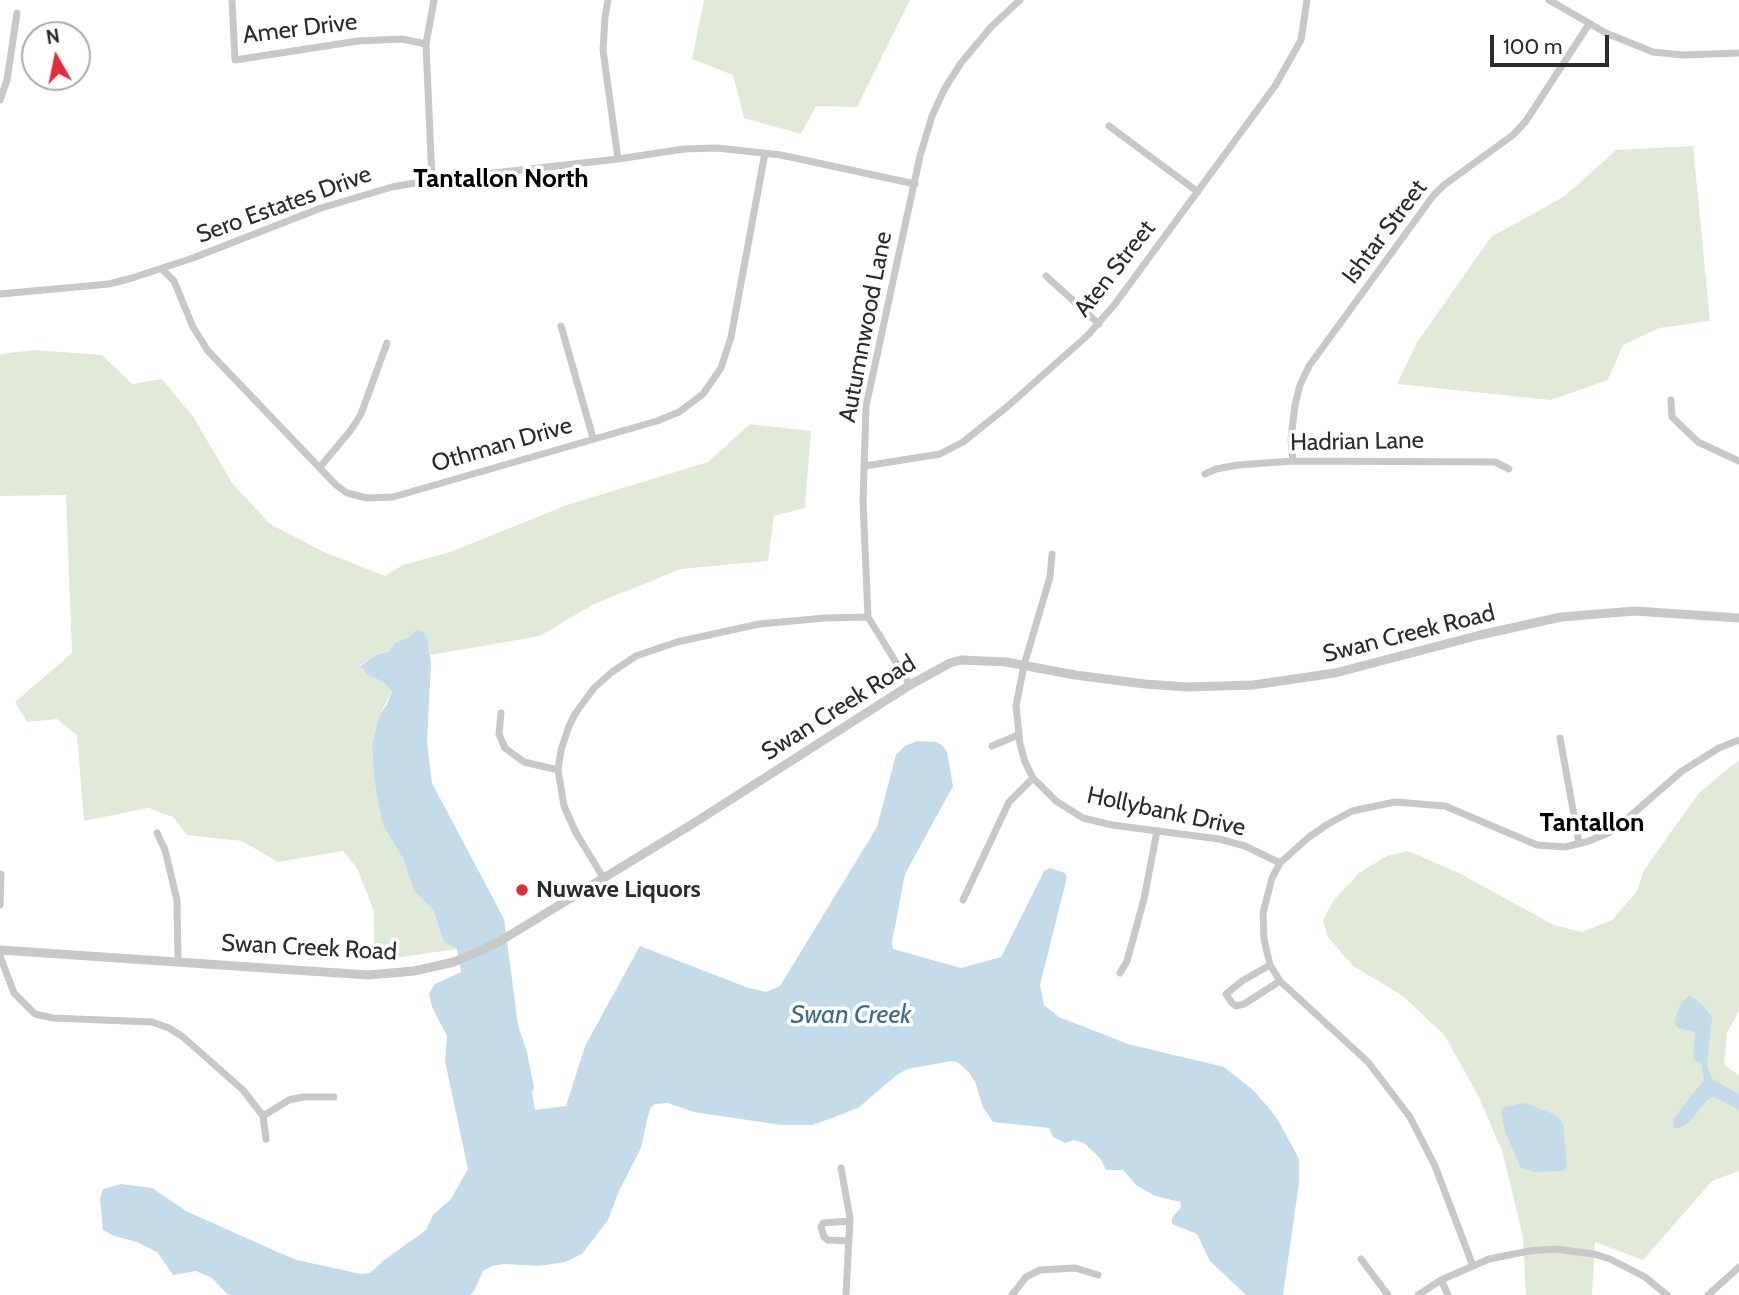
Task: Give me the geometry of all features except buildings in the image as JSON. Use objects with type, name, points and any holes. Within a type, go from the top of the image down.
[{"type":"street","name":"Amer Drive","points":[[232,0],[235,60],[368,40],[402,39],[426,44]]},
{"type":"street","points":[[432,180],[426,44],[434,0]]},
{"type":"street","points":[[608,0],[604,58],[618,159]]},
{"type":"street","name":"Autumnwood Lane","points":[[911,685],[868,617],[863,502],[866,406],[925,139],[945,88],[979,40],[1020,0]]},
{"type":"street","name":"Aten Street","points":[[864,466],[940,454],[963,442],[1048,372],[1099,324],[1261,106],[1292,60],[1304,31],[1307,0]]},
{"type":"street","points":[[1549,0],[1589,24],[1653,52],[1683,55],[1739,53]]},
{"type":"street","points":[[0,100],[7,80],[17,13]]},
{"type":"street","name":"Ishtar Street","points":[[1293,461],[1291,439],[1295,405],[1300,386],[1310,366],[1433,196],[1513,135],[1526,121],[1589,24]]},
{"type":"street","points":[[1109,126],[1198,192]]},
{"type":"street","name":"Sero Estates Drive","points":[[0,294],[109,284],[162,269],[321,208],[374,191],[432,180],[700,148],[793,157],[915,184]]},
{"type":"street","name":"Othman Drive","points":[[162,269],[174,281],[192,327],[208,351],[336,485],[347,493],[367,498],[409,493],[657,421],[679,412],[703,394],[718,375],[734,323],[765,153]]},
{"type":"street","points":[[1046,276],[1099,324]]},
{"type":"street","points":[[561,326],[593,438]]},
{"type":"street","points":[[320,467],[361,414],[387,343]]},
{"type":"street","points":[[1671,400],[1672,417],[1698,442],[1739,461]]},
{"type":"street","name":"Hadrian Lane","points":[[1205,474],[1238,464],[1293,461],[1495,461],[1509,469]]},
{"type":"street","name":"Hollybank Drive","points":[[1052,554],[1050,577],[1024,665],[1016,706],[1018,735],[1025,762],[1034,778],[1061,805],[1083,818],[1219,839],[1245,846],[1280,863]]},
{"type":"street","name":"Swan Creek Road","points":[[0,950],[368,975],[436,967],[480,951],[704,817],[911,685],[950,663],[961,660],[992,660],[1145,684],[1187,687],[1253,685],[1302,680],[1335,673],[1479,635],[1561,617],[1634,611],[1739,618]]},
{"type":"street","points":[[603,877],[576,833],[564,806],[558,769],[569,726],[587,696],[612,673],[643,653],[696,638],[759,624],[868,617]]},
{"type":"street","points":[[501,713],[498,727],[505,748],[524,761],[558,769]]},
{"type":"street","points":[[992,746],[1018,735]]},
{"type":"street","points":[[1560,738],[1579,844]]},
{"type":"street","points":[[1473,1266],[1435,1166],[1410,1116],[1368,1062],[1280,981],[1270,965],[1264,939],[1263,913],[1268,888],[1280,863],[1309,837],[1342,816],[1371,806],[1395,802],[1445,806],[1537,845],[1565,847],[1579,844],[1613,831],[1682,771],[1719,748],[1739,740]]},
{"type":"street","points":[[962,900],[1009,802],[1034,778]]},
{"type":"street","points":[[1120,973],[1127,961],[1144,899],[1157,831]]},
{"type":"street","points":[[157,833],[165,850],[177,900],[178,961]]},
{"type":"street","points":[[0,905],[1,874]]},
{"type":"street","points":[[0,956],[14,993],[35,1014],[94,1021],[144,1021],[169,1028],[200,1050],[233,1080],[262,1116],[266,1139]]},
{"type":"street","points":[[1270,965],[1226,994],[1236,1006],[1244,1004],[1280,981]]},
{"type":"street","points":[[262,1116],[289,1100],[334,1097]]},
{"type":"street","points":[[841,1168],[849,1221],[846,1295]]},
{"type":"street","points":[[849,1221],[823,1223],[821,1227],[828,1240],[849,1241]]},
{"type":"street","points":[[1418,1295],[1441,1280],[1489,1259],[1529,1251],[1575,1251],[1610,1259],[1626,1266],[1667,1295]]},
{"type":"street","points":[[1361,1259],[1388,1295]]},
{"type":"street","points":[[1708,1295],[1739,1267]]},
{"type":"street","points":[[1012,1295],[1026,1277],[1040,1270],[1075,1268],[1098,1275]]},
{"type":"street","points":[[1441,1280],[1448,1295]]},
{"type":"green space","points":[[704,0],[910,0],[857,107],[816,106],[801,134],[744,118],[733,75],[692,59]]},
{"type":"green space","points":[[1693,146],[1710,321],[1659,328],[1623,345],[1608,380],[1551,400],[1397,384],[1416,344],[1491,237],[1565,196],[1616,150]]},
{"type":"green space","points":[[34,350],[102,355],[132,384],[162,379],[194,418],[232,483],[270,524],[324,552],[385,576],[403,565],[453,551],[567,505],[708,462],[750,424],[811,431],[805,508],[774,516],[768,561],[681,569],[594,604],[540,636],[430,655],[428,640],[423,632],[416,630],[395,643],[389,651],[360,665],[368,675],[383,682],[392,692],[379,716],[372,745],[374,779],[382,823],[403,859],[414,891],[433,910],[444,942],[457,949],[374,961],[374,911],[357,868],[343,851],[278,862],[242,841],[187,835],[173,817],[148,808],[84,821],[77,735],[57,719],[27,722],[15,702],[72,653],[66,495],[0,496],[0,354]]},
{"type":"green space","points":[[1739,760],[1739,1011],[1727,1033],[1724,1065],[1739,1075],[1739,1171],[1712,1181],[1643,1260],[1595,1242],[1592,1295],[1526,1295],[1523,1237],[1503,1154],[1479,1097],[1445,1036],[1403,996],[1353,966],[1328,937],[1323,920],[1334,900],[1359,873],[1387,856],[1408,851],[1459,873],[1554,925],[1582,932],[1612,920],[1637,891],[1644,870],[1699,793]]},
{"type":"water","name":"Swan Creek","points":[[416,630],[423,631],[428,640],[431,664],[427,742],[432,783],[504,919],[518,1025],[527,1052],[535,1110],[566,1106],[585,1046],[640,946],[746,987],[766,992],[780,986],[877,827],[896,755],[905,746],[917,741],[936,742],[947,752],[953,786],[905,874],[893,949],[961,968],[1001,957],[1044,871],[1050,868],[1065,873],[1067,877],[1040,985],[1044,1005],[1059,1017],[1128,1044],[1224,1067],[1253,1090],[1269,1108],[1299,1159],[1299,1183],[1283,1295],[1246,1295],[1210,1261],[1197,1234],[1172,1224],[1172,1218],[1181,1207],[1180,1202],[1155,1196],[1136,1185],[1123,1170],[1106,1170],[1100,1158],[1084,1143],[1074,1140],[1065,1143],[1053,1137],[1049,1128],[993,1122],[983,1107],[975,1082],[968,1071],[957,1062],[951,1061],[908,1069],[898,1074],[858,1108],[813,1125],[781,1125],[694,1112],[668,1103],[655,1104],[648,1116],[641,1148],[608,1220],[582,1254],[565,1262],[538,1266],[492,1266],[483,1271],[470,1295],[232,1295],[226,1293],[212,1278],[196,1271],[173,1275],[157,1252],[103,1230],[100,1199],[103,1189],[121,1184],[152,1188],[186,1211],[297,1260],[361,1274],[370,1273],[426,1230],[433,1215],[451,1199],[468,1169],[445,1061],[447,1036],[432,1007],[429,994],[435,984],[461,972],[457,949],[444,942],[433,910],[414,891],[403,859],[382,823],[374,779],[372,745],[379,716],[392,692],[360,666],[376,655],[389,651],[395,643]]},
{"type":"water","points":[[1689,995],[1701,1003],[1712,1017],[1707,1064],[1713,1080],[1739,1094],[1739,1110],[1714,1097],[1707,1100],[1689,1122],[1680,1128],[1673,1128],[1674,1118],[1704,1080],[1701,1062],[1695,1061],[1693,1057],[1695,1032],[1678,1028],[1674,1022],[1680,1005]]},
{"type":"water","points":[[1525,1103],[1556,1115],[1563,1123],[1567,1165],[1564,1171],[1534,1172],[1520,1167],[1505,1131],[1501,1112],[1504,1107]]},
{"type":"place","name":"Nuwave Liquors","points":[[522,890]]},
{"type":"district","name":"Tantallon North","points":[[501,179]]},
{"type":"district","name":"Tantallon","points":[[1592,823]]}]
